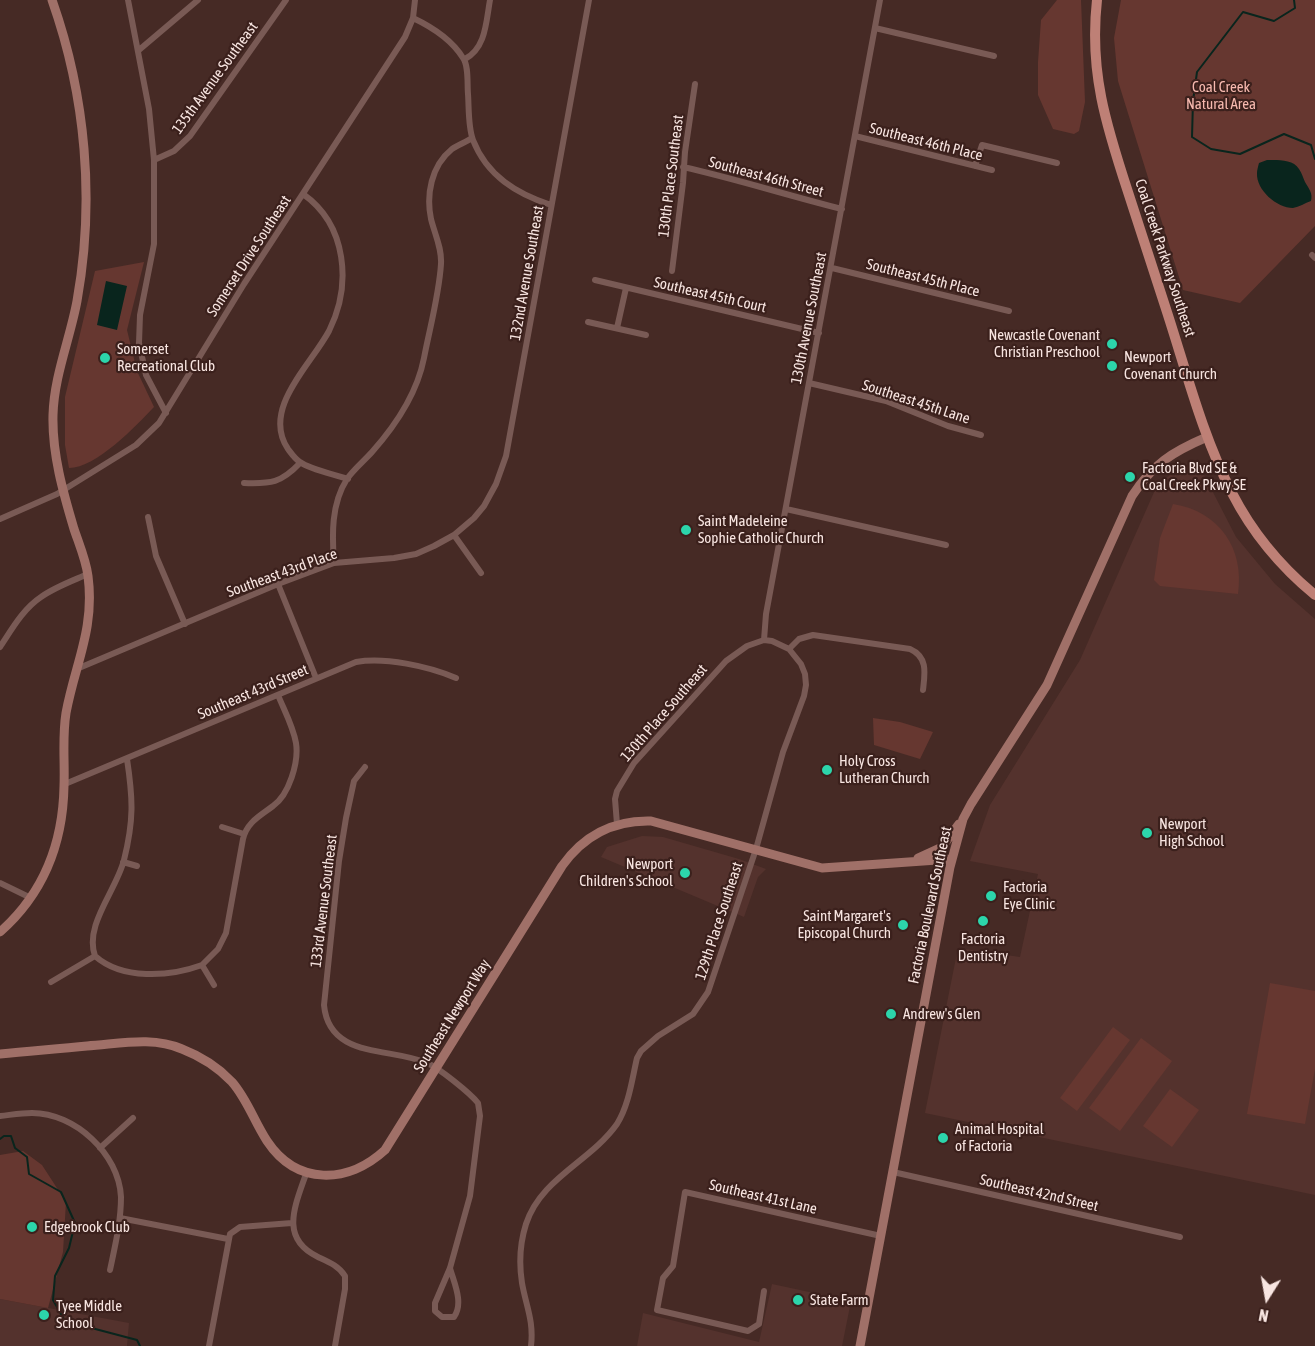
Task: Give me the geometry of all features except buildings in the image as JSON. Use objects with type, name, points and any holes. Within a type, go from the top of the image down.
[{"type":"main road","points":[[0,932],[31,898],[45,875],[58,842],[65,784],[63,735],[69,698],[87,632],[89,613],[88,574],[63,490],[54,444],[55,388],[77,300],[85,231],[86,172],[72,65],[52,0]]},
{"type":"main road","name":"Coal Creek Parkway Southeast","points":[[1097,0],[1096,70],[1107,127],[1207,437],[1232,495],[1248,521],[1290,572],[1292,582],[1315,602]]},
{"type":"main road","name":"Factoria Boulevard Southeast","points":[[860,1346],[952,859],[963,819],[1047,685],[1132,496],[1143,479],[1167,456],[1207,437]]},
{"type":"main road","points":[[1290,572],[1315,595]]},
{"type":"main road","name":"Coal Creek Parkway Southeast","points":[[1290,572],[1302,574],[1315,586]]},
{"type":"main road","points":[[904,863],[938,850],[963,819]]},
{"type":"main road","name":"Southeast Newport Way","points":[[0,1054],[146,1041],[180,1048],[209,1063],[232,1082],[243,1096],[272,1147],[285,1160],[307,1171],[326,1176],[339,1175],[365,1167],[391,1143],[571,854],[589,837],[617,824],[634,820],[651,820],[822,868],[952,859]]},
{"type":"street","points":[[128,0],[149,109],[154,160],[154,244],[141,315],[139,343],[146,375],[166,413]]},
{"type":"street","points":[[139,50],[198,0]]},
{"type":"street","name":"135th Avenue Southeast","points":[[154,160],[174,151],[190,136],[286,0]]},
{"type":"street","name":"Somerset Drive Southeast","points":[[0,519],[63,490],[136,444],[159,423],[244,284],[405,37],[413,18],[415,0]]},
{"type":"street","points":[[465,59],[473,55],[481,44],[490,0]]},
{"type":"street","name":"132nd Avenue Southeast","points":[[454,535],[484,506],[496,484],[506,456],[589,0]]},
{"type":"street","name":"130th Avenue Southeast","points":[[764,640],[766,614],[880,0]]},
{"type":"street","points":[[413,18],[429,26],[447,40],[465,59],[472,138],[483,159],[504,183],[528,198],[551,206]]},
{"type":"street","points":[[875,28],[994,56]]},
{"type":"street","name":"130th Place Southeast","points":[[672,272],[683,167],[695,84]]},
{"type":"street","name":"Southeast 46th Place","points":[[855,136],[992,170]]},
{"type":"street","points":[[333,563],[333,525],[336,506],[348,479],[392,428],[406,407],[423,363],[441,263],[439,242],[429,204],[429,188],[442,159],[452,149],[472,138]]},
{"type":"street","points":[[975,166],[982,145],[1057,163]]},
{"type":"street","name":"Southeast 46th Street","points":[[683,167],[842,209]]},
{"type":"street","points":[[303,194],[324,212],[333,228],[341,255],[342,277],[339,301],[329,331],[282,405],[280,433],[283,441],[300,463],[348,479]]},
{"type":"street","name":"Southeast 45th Place","points":[[832,268],[1009,311]]},
{"type":"street","name":"Southeast 45th Court","points":[[595,280],[819,333]]},
{"type":"street","points":[[617,328],[626,288]]},
{"type":"street","points":[[588,322],[646,335]]},
{"type":"street","name":"Southeast 45th Lane","points":[[809,383],[886,401],[948,426],[981,435]]},
{"type":"street","points":[[244,483],[263,484],[282,479],[289,476],[300,463]]},
{"type":"street","points":[[786,509],[946,545]]},
{"type":"street","points":[[148,517],[156,556],[185,624]]},
{"type":"street","points":[[454,535],[481,573]]},
{"type":"street","name":"Southeast 43rd Place","points":[[79,668],[333,563],[416,554],[454,535]]},
{"type":"street","points":[[0,647],[32,604],[51,591],[88,574]]},
{"type":"street","points":[[278,584],[316,678]]},
{"type":"street","points":[[764,640],[789,649],[799,639],[813,635],[910,649],[917,652],[924,663],[925,676],[922,690]]},
{"type":"street","name":"130th Place Southeast","points":[[617,824],[615,799],[617,791],[634,763],[726,661],[747,646],[764,640]]},
{"type":"street","name":"129th Place Southeast","points":[[531,1346],[532,1322],[520,1268],[522,1238],[529,1214],[546,1188],[591,1151],[617,1123],[627,1100],[637,1058],[641,1051],[658,1036],[693,1014],[708,992],[756,849],[776,775],[799,712],[806,685],[801,664],[789,649]]},
{"type":"street","name":"Southeast 43rd Street","points":[[65,784],[356,662],[378,660],[441,672],[456,678]]},
{"type":"street","points":[[127,759],[133,807],[123,862],[93,930],[92,947],[95,956],[110,967],[128,972],[157,973],[191,969],[202,965],[218,949],[226,933],[244,834],[251,822],[280,800],[291,780],[296,745],[278,694]]},
{"type":"street","name":"133rd Avenue Southeast","points":[[365,767],[354,781],[339,861],[325,994],[327,1023],[340,1038],[359,1046],[427,1063],[437,1069]]},
{"type":"street","points":[[222,827],[244,834]]},
{"type":"street","points":[[123,862],[137,866]]},
{"type":"street","points":[[0,883],[31,898]]},
{"type":"street","points":[[51,982],[95,956]]},
{"type":"street","points":[[202,965],[214,985]]},
{"type":"street","points":[[437,1069],[474,1098],[480,1109],[470,1196],[450,1268],[435,1303],[435,1311],[442,1317],[454,1317],[459,1310],[450,1268]]},
{"type":"street","points":[[0,1116],[33,1113],[46,1115],[76,1127],[100,1148],[110,1161],[119,1184],[120,1218],[110,1270]]},
{"type":"street","points":[[100,1148],[133,1118]]},
{"type":"street","points":[[307,1171],[292,1223],[301,1247],[334,1264],[345,1276],[345,1289],[335,1346]]},
{"type":"street","name":"Southeast 42nd Street","points":[[893,1172],[1180,1237]]},
{"type":"street","name":"Southeast 41st Lane","points":[[764,1291],[759,1324],[748,1331],[657,1310],[663,1278],[673,1266],[685,1192],[881,1236]]},
{"type":"street","points":[[120,1218],[228,1239]]},
{"type":"street","points":[[209,1346],[230,1234],[240,1227],[292,1223]]},
{"type":"shaded area","name":"Newport High School","points":[[1191,466],[1201,469],[1236,537],[1275,584],[1315,619],[1315,1195],[925,1113],[958,948],[1020,957],[1038,874],[970,861],[990,805],[1080,660],[1155,490],[1180,468]]},
{"type":"shaded area","points":[[642,836],[663,837],[766,869],[758,877],[744,917],[601,857],[607,847]]},
{"type":"shaded area","points":[[772,1284],[851,1301],[842,1346],[637,1346],[643,1313],[759,1342]]},
{"type":"shaded area","name":"Tyee Middle School","points":[[0,1299],[129,1323],[127,1346],[0,1346]]},
{"type":"green space","points":[[1057,0],[1081,0],[1085,102],[1079,131],[1074,134],[1053,129],[1038,95],[1041,20]]},
{"type":"green space","name":"Coal Creek Natural Area","points":[[1121,0],[1315,0],[1315,226],[1240,303],[1183,290],[1118,81],[1114,38]]},
{"type":"green space","name":"Somerset Recreational Club","points":[[144,262],[127,330],[137,371],[154,407],[103,454],[80,466],[69,468],[65,445],[65,397],[95,271]]},
{"type":"green space","points":[[1173,504],[1204,515],[1225,535],[1233,548],[1237,562],[1238,594],[1160,586],[1154,580],[1160,538]]},
{"type":"green space","points":[[873,718],[900,722],[933,732],[920,759],[874,745]]},
{"type":"green space","points":[[1270,983],[1315,991],[1315,1069],[1305,1124],[1247,1114]]},
{"type":"green space","points":[[1113,1027],[1130,1040],[1077,1111],[1060,1098]]},
{"type":"green space","points":[[1141,1038],[1172,1061],[1120,1131],[1089,1108]]},
{"type":"green space","points":[[1170,1089],[1199,1110],[1172,1147],[1143,1126]]},
{"type":"green space","name":"Edgebrook Club","points":[[23,1151],[42,1165],[66,1202],[63,1252],[48,1308],[0,1299],[0,1155]]},
{"type":"water","points":[[1267,160],[1293,163],[1301,172],[1310,191],[1311,201],[1293,208],[1280,205],[1269,197],[1260,186],[1257,173],[1259,163]]},
{"type":"water","points":[[106,281],[127,286],[117,330],[97,325]]},
{"type":"waterway","points":[[1294,0],[1295,8],[1274,21],[1243,12],[1197,72],[1192,137],[1211,149],[1240,154],[1284,134],[1311,145],[1315,159]]},
{"type":"waterway","points":[[0,1139],[4,1136],[11,1136],[15,1148],[27,1157],[29,1174],[61,1192],[75,1223],[69,1248],[55,1276],[53,1300],[65,1321],[137,1340],[140,1346]]},
{"type":"place","name":"Newcastle Covenant Christian Preschool","points":[[1112,344]]},
{"type":"place","name":"Somerset Recreational Club","points":[[105,358]]},
{"type":"place","name":"Newport Covenant Church","points":[[1112,366]]},
{"type":"place","name":"Factoria Blvd SE & Coal Creek Pkwy SE","points":[[1130,477]]},
{"type":"place","name":"Saint Madeleine Sophie Catholic Church","points":[[686,530]]},
{"type":"place","name":"Holy Cross Lutheran Church","points":[[827,770]]},
{"type":"place","name":"Newport High School","points":[[1147,833]]},
{"type":"place","name":"Newport Children's School","points":[[685,873]]},
{"type":"place","name":"Factoria Eye Clinic","points":[[991,896]]},
{"type":"place","name":"Factoria Dentistry","points":[[983,921]]},
{"type":"place","name":"Saint Margaret's Episcopal Church","points":[[903,925]]},
{"type":"place","name":"Andrew's Glen","points":[[891,1014]]},
{"type":"place","name":"Animal Hospital of Factoria","points":[[943,1138]]},
{"type":"place","name":"Edgebrook Club","points":[[32,1227]]},
{"type":"place","name":"State Farm","points":[[798,1300]]},
{"type":"place","name":"Tyee Middle School","points":[[44,1315]]}]
